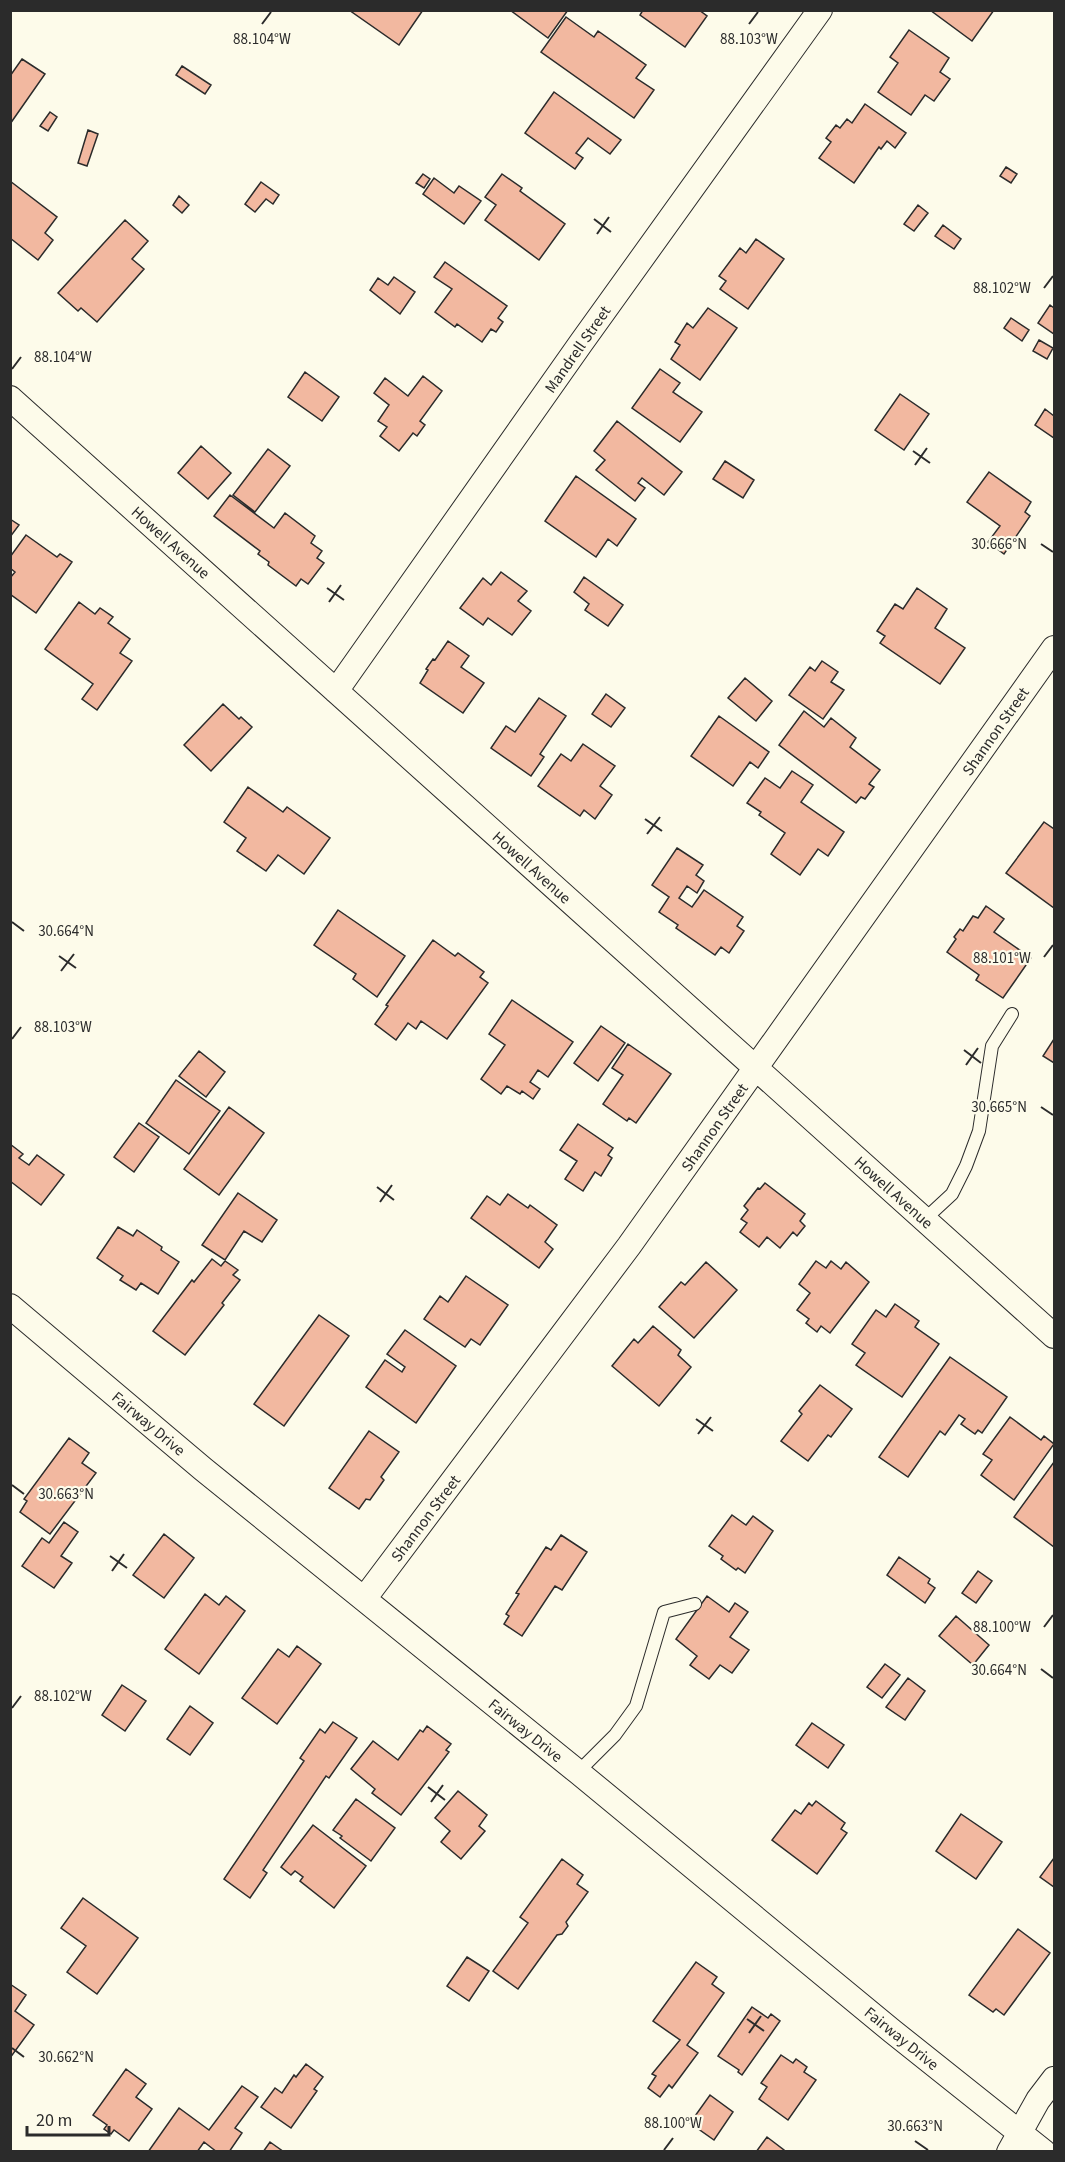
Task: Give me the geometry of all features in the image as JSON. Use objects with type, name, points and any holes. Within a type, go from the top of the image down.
[{"type":"street","name":"Mandrell Street","points":[[336,691],[580,343],[820,10]]},
{"type":"street","name":"Howell Avenue","points":[[10,398],[1054,1336]]},
{"type":"street","name":"Shannon Street","points":[[364,1599],[629,1246],[1054,648]]},
{"type":"street","name":"Fairway Drive","points":[[10,1306],[203,1469],[578,1772],[892,2031],[1015,2142],[1044,2151]]},
{"type":"street","points":[[1015,2142],[1038,2100],[1054,2079]]},
{"type":"lane","points":[[925,1219],[952,1194],[966,1166],[979,1131],[992,1046],[1012,1014]]},
{"type":"lane","points":[[578,1772],[615,1735],[636,1706],[664,1612],[695,1604]]},
{"type":"building","points":[[349,10],[423,10],[399,45]]},
{"type":"building","points":[[510,10],[568,10],[548,38]]},
{"type":"building","points":[[643,10],[699,10],[707,16],[685,47],[640,15]]},
{"type":"building","points":[[930,10],[994,10],[972,41]]},
{"type":"building","points":[[566,17],[594,37],[598,31],[646,65],[636,78],[654,90],[634,118],[541,52]]},
{"type":"building","points":[[909,30],[949,58],[940,72],[950,79],[934,101],[925,95],[911,115],[878,92],[898,63],[890,57]]},
{"type":"building","points":[[22,59],[45,74],[10,124],[10,76]]},
{"type":"building","points":[[182,66],[211,85],[205,94],[176,75]]},
{"type":"building","points":[[554,92],[621,140],[610,154],[588,138],[576,153],[583,158],[575,169],[525,133]]},
{"type":"building","points":[[865,104],[906,133],[895,148],[887,141],[881,149],[879,147],[854,183],[819,158],[831,142],[826,138],[836,125],[840,128],[847,119],[852,123]]},
{"type":"building","points":[[50,112],[57,117],[48,131],[40,126]]},
{"type":"building","points":[[88,130],[98,134],[87,166],[78,163]]},
{"type":"building","points":[[1006,167],[1017,174],[1011,183],[1000,176]]},
{"type":"building","points":[[423,174],[430,179],[424,188],[416,183]]},
{"type":"building","points":[[502,174],[522,188],[520,191],[565,224],[539,260],[485,220],[496,205],[485,197]]},
{"type":"building","points":[[434,178],[454,193],[459,186],[481,201],[464,224],[423,194]]},
{"type":"building","points":[[10,181],[57,217],[45,233],[53,240],[38,260],[10,238]]},
{"type":"building","points":[[261,182],[279,195],[273,204],[266,199],[255,212],[245,204]]},
{"type":"building","points":[[179,196],[189,205],[182,213],[173,205]]},
{"type":"building","points":[[918,205],[928,213],[914,231],[904,224]]},
{"type":"building","points":[[125,220],[148,241],[132,259],[144,269],[97,322],[81,308],[78,311],[58,293]]},
{"type":"building","points":[[943,225],[961,239],[954,249],[935,236]]},
{"type":"building","points":[[756,239],[784,259],[748,309],[720,289],[726,281],[719,276],[740,248],[746,253]]},
{"type":"building","points":[[445,262],[507,306],[498,318],[503,322],[496,332],[491,329],[482,342],[457,324],[455,327],[435,312],[452,289],[434,277]]},
{"type":"building","points":[[394,277],[415,292],[400,314],[370,290],[378,278],[388,285]]},
{"type":"building","points":[[1050,305],[1054,308],[1054,334],[1038,323]]},
{"type":"building","points":[[708,308],[737,328],[700,380],[671,359],[680,345],[675,342],[687,323],[693,328]]},
{"type":"building","points":[[1011,318],[1029,330],[1022,341],[1004,328]]},
{"type":"building","points":[[1039,340],[1053,348],[1047,359],[1033,351]]},
{"type":"building","points":[[660,369],[680,383],[673,392],[702,412],[680,442],[632,408]]},
{"type":"building","points":[[305,372],[339,397],[322,421],[288,397]]},
{"type":"building","points":[[423,376],[442,391],[420,421],[425,425],[417,436],[413,433],[399,451],[380,436],[387,427],[378,421],[389,405],[374,393],[385,378],[408,396]]},
{"type":"building","points":[[900,394],[929,414],[904,450],[875,430]]},
{"type":"building","points":[[1045,409],[1054,416],[1054,438],[1035,425]]},
{"type":"building","points":[[617,421],[682,472],[664,495],[642,478],[638,483],[645,488],[635,501],[596,470],[605,460],[594,451]]},
{"type":"building","points":[[201,446],[231,473],[208,499],[178,473]]},
{"type":"building","points":[[268,449],[290,466],[255,512],[233,495]]},
{"type":"building","points":[[725,461],[754,480],[743,498],[713,479]]},
{"type":"building","points":[[989,472],[1031,502],[1025,512],[1030,516],[1004,554],[988,542],[1000,526],[967,502]]},
{"type":"building","points":[[576,476],[636,519],[617,546],[608,539],[596,557],[545,521]]},
{"type":"building","points":[[230,495],[274,528],[285,513],[315,536],[311,543],[322,551],[317,558],[324,563],[308,584],[301,579],[296,586],[268,565],[269,562],[258,554],[260,551],[214,516]]},
{"type":"building","points":[[10,519],[19,525],[10,537]]},
{"type":"building","points":[[26,535],[57,557],[60,554],[72,562],[36,613],[10,594],[10,578],[15,572],[10,568],[10,557]]},
{"type":"building","points":[[501,572],[527,591],[518,601],[531,611],[512,635],[488,618],[483,625],[460,608],[483,578],[491,585]]},
{"type":"building","points":[[584,577],[623,605],[608,626],[585,610],[589,604],[574,592]]},
{"type":"building","points":[[917,588],[947,609],[935,628],[965,648],[940,684],[880,643],[885,636],[877,631],[895,604],[903,609]]},
{"type":"building","points":[[79,602],[95,614],[100,608],[113,617],[108,623],[130,639],[120,653],[132,661],[97,710],[82,699],[93,684],[45,649]]},
{"type":"building","points":[[448,641],[469,656],[461,667],[484,683],[463,713],[420,683],[428,670],[426,669]]},
{"type":"building","points":[[822,661],[838,672],[831,682],[844,690],[823,719],[789,695],[810,667],[815,671]]},
{"type":"building","points":[[745,678],[772,701],[756,721],[728,698]]},
{"type":"building","points":[[606,694],[625,708],[611,727],[592,714]]},
{"type":"building","points":[[539,698],[566,716],[540,754],[544,757],[531,776],[491,748],[506,726],[515,732]]},
{"type":"building","points":[[223,704],[239,719],[241,717],[252,727],[211,771],[184,745]]},
{"type":"building","points":[[804,711],[824,727],[831,718],[856,738],[850,747],[880,770],[869,784],[874,787],[865,799],[861,797],[856,803],[779,745]]},
{"type":"building","points":[[719,716],[769,752],[758,768],[750,762],[733,786],[691,756]]},
{"type":"building","points":[[583,744],[615,766],[600,786],[612,795],[595,819],[584,810],[580,816],[538,786],[561,754],[571,761]]},
{"type":"building","points":[[792,771],[813,785],[801,802],[844,832],[828,856],[818,849],[800,875],[771,854],[785,833],[759,815],[761,812],[747,803],[765,778],[780,788]]},
{"type":"building","points":[[248,787],[283,812],[287,807],[330,838],[304,874],[278,855],[266,871],[237,851],[246,838],[224,822]]},
{"type":"building","points":[[1044,822],[1054,829],[1054,908],[1006,873]]},
{"type":"building","points":[[677,848],[703,865],[696,875],[704,881],[697,893],[687,886],[679,898],[692,907],[704,890],[743,917],[737,926],[744,931],[729,953],[721,947],[715,955],[676,928],[678,925],[659,912],[669,897],[652,885]]},
{"type":"building","points":[[986,906],[1004,919],[994,932],[1031,958],[1003,998],[976,980],[979,975],[947,952],[960,929],[963,931],[973,916],[978,918]]},
{"type":"building","points":[[338,910],[405,956],[377,997],[353,979],[356,974],[314,945]]},
{"type":"building","points":[[433,940],[455,956],[458,953],[484,972],[480,977],[488,983],[447,1039],[421,1021],[416,1029],[408,1023],[396,1040],[375,1024]]},
{"type":"building","points":[[512,1000],[573,1042],[548,1077],[538,1070],[530,1082],[540,1089],[533,1099],[522,1091],[520,1094],[507,1086],[501,1094],[481,1079],[505,1045],[489,1034]]},
{"type":"building","points":[[601,1026],[625,1043],[598,1081],[574,1063]]},
{"type":"building","points":[[1054,1039],[1054,1063],[1043,1056]]},
{"type":"building","points":[[628,1044],[671,1074],[636,1123],[629,1118],[627,1121],[603,1104],[623,1075],[612,1068]]},
{"type":"building","points":[[199,1051],[225,1072],[206,1097],[179,1076]]},
{"type":"building","points":[[176,1080],[220,1111],[189,1154],[146,1123]]},
{"type":"building","points":[[229,1107],[264,1133],[219,1195],[184,1169]]},
{"type":"building","points":[[139,1123],[159,1137],[134,1172],[114,1157]]},
{"type":"building","points":[[578,1124],[613,1148],[608,1155],[612,1158],[601,1176],[595,1172],[583,1191],[565,1179],[577,1161],[560,1150]]},
{"type":"building","points":[[10,1144],[23,1154],[19,1158],[29,1165],[37,1155],[64,1175],[41,1205],[10,1181]]},
{"type":"building","points":[[765,1183],[805,1214],[800,1221],[805,1226],[797,1236],[793,1232],[780,1248],[767,1237],[759,1247],[740,1232],[747,1223],[741,1219],[748,1210],[744,1206]]},
{"type":"building","points":[[238,1193],[277,1220],[262,1242],[244,1231],[225,1260],[202,1245]]},
{"type":"building","points":[[508,1194],[528,1208],[530,1205],[557,1225],[545,1242],[553,1249],[539,1268],[471,1218],[487,1196],[500,1205]]},
{"type":"building","points":[[118,1227],[133,1236],[137,1230],[179,1262],[158,1294],[141,1283],[136,1290],[120,1280],[123,1276],[97,1258]]},
{"type":"building","points":[[212,1259],[221,1266],[225,1261],[238,1270],[233,1275],[240,1280],[222,1303],[224,1305],[185,1355],[153,1331],[192,1280],[194,1282]]},
{"type":"building","points":[[816,1261],[826,1268],[831,1261],[841,1269],[846,1262],[869,1282],[830,1333],[821,1326],[817,1332],[806,1323],[809,1319],[797,1310],[810,1293],[799,1284]]},
{"type":"building","points":[[706,1262],[737,1290],[694,1338],[659,1307],[681,1282],[685,1285]]},
{"type":"building","points":[[466,1276],[508,1305],[480,1345],[471,1339],[465,1347],[424,1319],[440,1296],[448,1302]]},
{"type":"building","points":[[895,1304],[919,1321],[915,1327],[939,1344],[902,1397],[856,1365],[865,1353],[852,1344],[876,1310],[886,1317]]},
{"type":"building","points":[[319,1315],[349,1336],[284,1426],[254,1404]]},
{"type":"building","points":[[653,1326],[681,1350],[678,1355],[691,1367],[659,1406],[612,1366],[634,1339],[638,1343]]},
{"type":"building","points":[[405,1330],[456,1366],[416,1423],[366,1387],[385,1360],[402,1372],[405,1367],[387,1354]]},
{"type":"building","points":[[950,1357],[1007,1397],[982,1433],[978,1430],[975,1434],[961,1424],[965,1419],[959,1415],[945,1435],[940,1431],[908,1477],[879,1457]]},
{"type":"building","points":[[820,1385],[852,1409],[831,1437],[828,1435],[808,1461],[781,1441],[802,1414],[799,1411]]},
{"type":"building","points":[[1010,1417],[1041,1440],[1044,1436],[1054,1444],[1014,1500],[981,1475],[992,1460],[983,1454]]},
{"type":"building","points":[[369,1431],[399,1452],[381,1477],[384,1480],[370,1500],[366,1499],[359,1509],[329,1488]]},
{"type":"building","points":[[69,1438],[89,1453],[82,1463],[96,1473],[50,1534],[20,1512],[27,1501],[24,1499]]},
{"type":"building","points":[[1054,1462],[1054,1547],[1014,1517]]},
{"type":"building","points":[[732,1515],[746,1525],[753,1516],[773,1531],[745,1573],[738,1568],[736,1570],[721,1559],[723,1556],[709,1546]]},
{"type":"building","points":[[64,1522],[78,1532],[61,1556],[72,1563],[54,1588],[22,1566],[42,1538],[49,1543]]},
{"type":"building","points":[[164,1534],[194,1558],[164,1598],[133,1575]]},
{"type":"building","points":[[561,1535],[587,1552],[562,1590],[555,1586],[522,1636],[504,1624],[509,1616],[506,1614],[519,1594],[516,1593],[546,1547],[551,1550]]},
{"type":"building","points":[[899,1557],[930,1579],[928,1583],[935,1588],[925,1603],[887,1575]]},
{"type":"building","points":[[978,1571],[992,1581],[976,1603],[962,1593]]},
{"type":"building","points":[[205,1594],[219,1605],[226,1596],[245,1611],[199,1674],[165,1649]]},
{"type":"building","points":[[707,1596],[729,1612],[735,1603],[748,1612],[730,1637],[749,1650],[732,1673],[720,1665],[709,1679],[690,1665],[697,1656],[676,1639]]},
{"type":"building","points":[[956,1616],[989,1645],[973,1665],[939,1636]]},
{"type":"building","points":[[297,1646],[321,1664],[277,1724],[242,1698],[278,1649],[289,1657]]},
{"type":"building","points":[[885,1664],[900,1675],[882,1698],[867,1687]]},
{"type":"building","points":[[908,1678],[925,1691],[905,1720],[886,1707]]},
{"type":"building","points":[[122,1685],[146,1701],[125,1731],[102,1715]]},
{"type":"building","points":[[190,1706],[213,1723],[190,1755],[167,1739]]},
{"type":"building","points":[[333,1722],[357,1738],[329,1778],[326,1776],[263,1870],[267,1873],[250,1898],[224,1879],[304,1761],[300,1758],[320,1729],[325,1733]]},
{"type":"building","points":[[812,1723],[844,1745],[828,1768],[796,1745]]},
{"type":"building","points":[[427,1726],[451,1744],[446,1750],[449,1752],[401,1815],[372,1793],[375,1789],[351,1769],[373,1741],[398,1760],[420,1730],[423,1732]]},
{"type":"building","points":[[458,1791],[487,1815],[479,1826],[485,1831],[461,1859],[441,1842],[450,1831],[435,1818]]},
{"type":"building","points":[[356,1799],[395,1828],[371,1861],[333,1830]]},
{"type":"building","points":[[816,1801],[845,1823],[841,1829],[847,1833],[817,1874],[772,1840],[795,1810],[801,1814],[809,1803],[812,1806]]},
{"type":"building","points":[[961,1814],[1002,1842],[976,1879],[936,1851]]},
{"type":"building","points":[[313,1825],[366,1866],[334,1908],[300,1881],[303,1877],[295,1871],[291,1875],[281,1867]]},
{"type":"building","points":[[1054,1858],[1054,1887],[1040,1877]]},
{"type":"building","points":[[562,1859],[583,1875],[577,1884],[588,1892],[566,1922],[568,1926],[562,1934],[557,1935],[518,1989],[493,1971],[528,1923],[520,1917]]},
{"type":"building","points":[[83,1898],[138,1938],[97,1994],[67,1972],[86,1946],[61,1928]]},
{"type":"building","points":[[1018,1929],[1050,1953],[1004,2015],[996,2009],[993,2012],[969,1995]]},
{"type":"building","points":[[467,1957],[489,1971],[469,2001],[447,1986]]},
{"type":"building","points":[[696,1962],[717,1977],[712,1984],[724,1993],[687,2045],[698,2053],[672,2088],[669,2085],[660,2097],[648,2088],[656,2076],[652,2074],[680,2040],[653,2021]]},
{"type":"building","points":[[10,1984],[26,1995],[15,2011],[34,2025],[10,2058]]},
{"type":"building","points":[[752,2007],[768,2018],[771,2014],[780,2021],[742,2075],[738,2072],[739,2070],[718,2056]]},
{"type":"building","points":[[781,2055],[793,2063],[796,2059],[807,2067],[804,2072],[816,2080],[788,2120],[759,2099],[767,2087],[761,2083]]},
{"type":"building","points":[[306,2064],[323,2077],[314,2089],[317,2091],[291,2128],[261,2107],[275,2088],[282,2093],[294,2075],[296,2077]]},
{"type":"building","points":[[126,2069],[146,2084],[136,2097],[152,2109],[129,2141],[114,2130],[111,2134],[104,2129],[107,2125],[93,2115]]},
{"type":"building","points":[[242,2086],[258,2097],[235,2128],[242,2133],[229,2152],[217,2152],[204,2142],[197,2152],[148,2152],[179,2108],[209,2130]]},
{"type":"building","points":[[710,2095],[733,2112],[714,2140],[690,2123]]},
{"type":"building","points":[[767,2137],[784,2150],[783,2152],[756,2152]]},
{"type":"building","points":[[270,2142],[284,2152],[263,2152]]}]
